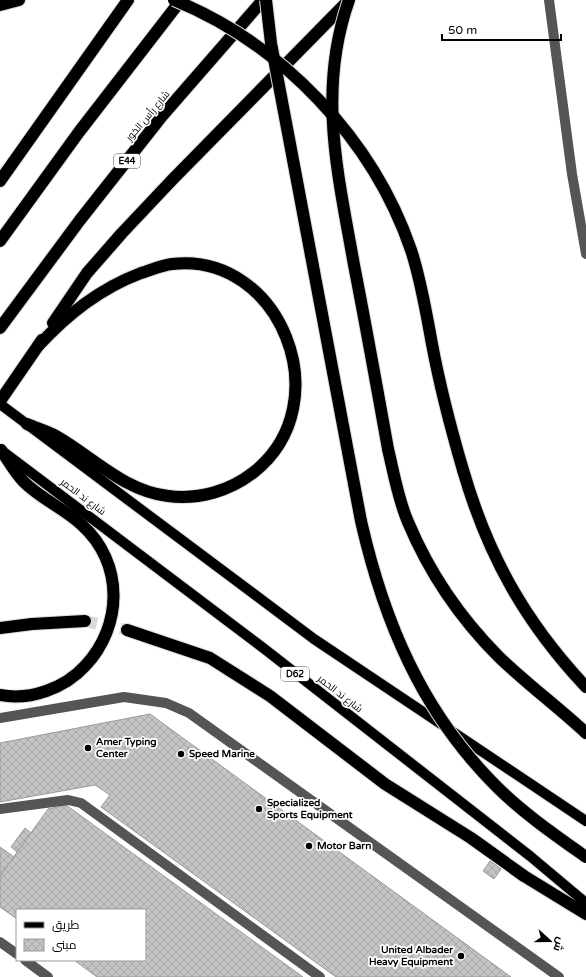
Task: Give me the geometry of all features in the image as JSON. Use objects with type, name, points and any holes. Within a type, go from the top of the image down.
[{"type":"highway","points":[[0,5],[19,0]]},
{"type":"highway","points":[[0,181],[128,0]]},
{"type":"highway","points":[[174,0],[210,17],[237,33],[288,72],[331,114],[349,135],[380,181],[403,228],[418,273],[442,392],[463,470],[480,524],[504,576],[538,630],[586,687]]},
{"type":"highway","points":[[0,241],[79,132],[181,0]]},
{"type":"highway","name":"شارع رأس الخور","points":[[0,328],[75,226],[153,128],[263,0]]},
{"type":"highway","points":[[266,0],[271,43],[361,521],[370,561],[384,605],[396,637],[429,701],[471,760],[522,810],[586,857]]},
{"type":"highway","points":[[0,402],[87,273],[173,179],[349,0]]},
{"type":"highway","points":[[349,0],[340,30],[334,71],[331,112],[332,139],[388,449],[408,521],[428,564],[470,625],[500,657],[586,733]]},
{"type":"highway","points":[[27,424],[56,436],[112,475],[139,488],[167,496],[194,496],[221,490],[233,485],[261,466],[272,454],[287,431],[295,402],[296,370],[288,339],[281,324],[260,297],[248,286],[234,277],[214,268],[192,264],[171,264],[127,279],[85,302],[60,323],[38,346]]},
{"type":"highway","points":[[0,695],[7,697],[32,695],[56,687],[78,674],[95,656],[107,635],[114,612],[114,588],[109,564],[98,543],[82,525],[24,482],[1,450]]},
{"type":"highway","points":[[0,628],[32,624],[85,621]]},
{"type":"highway","points":[[128,630],[210,658],[270,696],[385,784],[472,838],[524,876],[586,914]]},
{"type":"main road","points":[[0,402],[27,424],[314,639],[586,822]]},
{"type":"main road","name":"شارع ند الحمر","points":[[1,450],[262,647],[530,856],[586,903]]},
{"type":"street","points":[[548,0],[572,174],[586,254]]},
{"type":"street","points":[[0,718],[124,697],[166,703],[189,713],[559,977]]},
{"type":"street","points":[[0,809],[68,800],[81,803],[320,977]]},
{"type":"street","points":[[0,942],[16,953]]},
{"type":"street","points":[[26,961],[48,977]]},
{"type":"building","points":[[150,714],[511,977],[336,977],[101,807],[110,795],[95,785],[0,802],[0,743]]},
{"type":"building","points":[[66,805],[303,977],[97,977],[75,961],[146,961],[146,909],[16,909],[16,918],[0,907],[0,876],[48,809]]},
{"type":"building","points":[[25,828],[31,833],[17,852],[11,847]]},
{"type":"building","points":[[0,847],[14,857],[0,876]]},
{"type":"building","points":[[490,861],[501,869],[494,879],[483,871]]},
{"type":"tunnel","points":[[85,621],[127,630]]},
{"type":"place","name":"Amer Typing Center","points":[[88,748]]},
{"type":"place","name":"Speed Marine","points":[[181,754]]},
{"type":"place","name":"Specialized Sports Equipment","points":[[259,809]]},
{"type":"place","name":"Motor Barn","points":[[309,846]]},
{"type":"place","name":"United Albader Heavy Equipment","points":[[461,956]]}]
